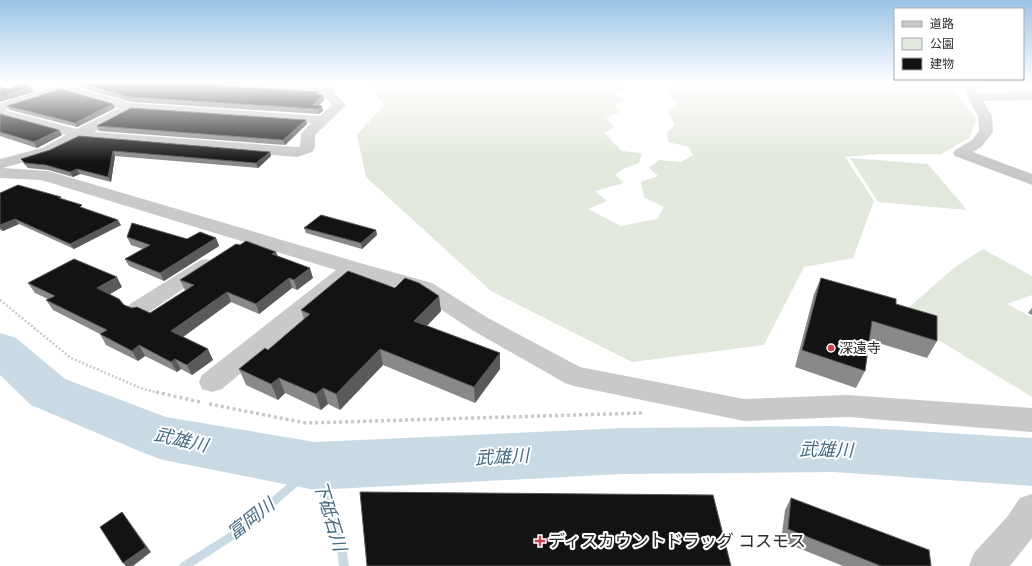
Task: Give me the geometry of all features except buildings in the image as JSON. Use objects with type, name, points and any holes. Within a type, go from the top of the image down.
[{"type":"street","points":[[0,164],[47,151],[126,109]]},
{"type":"street","points":[[167,109],[322,120]]},
{"type":"street","points":[[0,113],[77,135],[297,152],[307,149],[309,146],[306,138],[308,134],[334,109]]},
{"type":"street","points":[[983,109],[986,132],[977,143],[961,153],[1032,180]]},
{"type":"street","points":[[0,173],[42,175],[352,268],[424,288],[480,324],[574,376],[744,410],[848,406],[1032,420]]},
{"type":"street","points":[[138,309],[249,237]]},
{"type":"street","points":[[212,382],[352,268]]},
{"type":"street","points":[[987,566],[1032,508]]},
{"type":"path","points":[[0,300],[71,358],[143,389],[306,423],[650,412]]},
{"type":"green space","points":[[380,109],[618,109],[621,112],[606,117],[614,127],[604,133],[622,151],[642,153],[639,163],[623,169],[615,175],[624,183],[595,191],[607,201],[588,209],[621,226],[657,219],[664,207],[644,197],[641,182],[658,176],[649,168],[659,160],[681,162],[693,155],[689,147],[668,142],[667,133],[675,125],[668,112],[672,109],[969,109],[976,120],[969,138],[941,154],[880,154],[845,157],[874,201],[853,258],[804,267],[764,345],[632,362],[491,291],[366,177],[357,135]]},
{"type":"green space","points":[[850,158],[928,164],[967,210],[878,202]]},
{"type":"green space","points":[[983,249],[1032,276],[1032,295],[1007,304],[1032,317],[1032,397],[899,316],[955,267]]},
{"type":"waterway","name":"武雄川","points":[[0,349],[48,392],[163,438],[315,466],[623,451],[834,449],[1032,462]]},
{"type":"waterway","name":"富岡川","points":[[184,566],[238,532],[315,466],[342,551],[344,566]]},
{"type":"place","name":"深遠寺","points":[[831,348]]},
{"type":"place","name":"ディスカウントドラッグ コスモス","points":[[540,541]]},
{"type":"water label","name":"下砥石川","points":[[330,516]]}]
